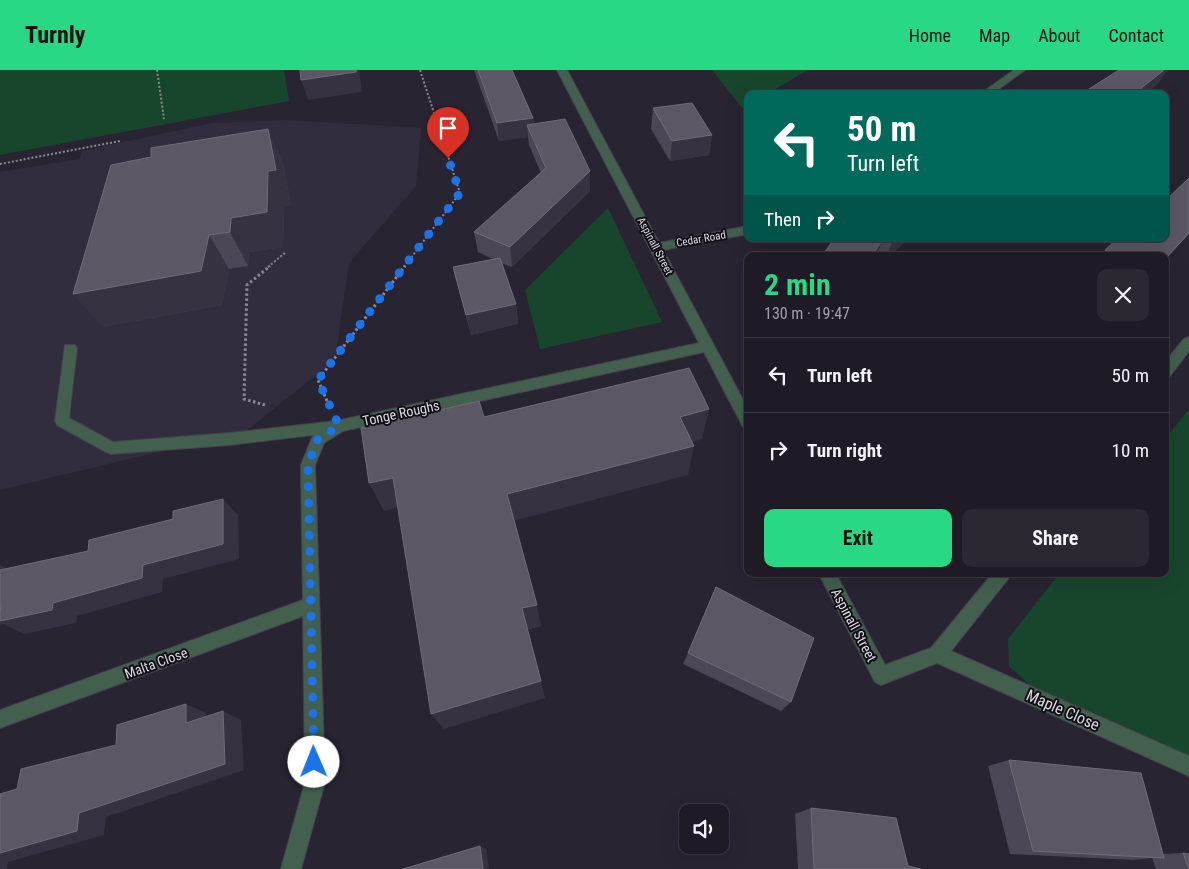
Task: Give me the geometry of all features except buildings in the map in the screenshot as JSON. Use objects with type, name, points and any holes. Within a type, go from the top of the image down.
[{"type":"street","name":"Aspinall Street","points":[[562,70],[744,415]]},
{"type":"street","points":[[991,90],[1020,70]]},
{"type":"street","name":"Cedar Road","points":[[655,248],[744,231]]},
{"type":"street","points":[[1169,367],[1189,342]]},
{"type":"street","name":"Tonge Roughs","points":[[291,869],[315,782],[308,465],[318,439],[339,426],[707,346]]},
{"type":"street","points":[[70,348],[62,421],[111,448],[229,439],[339,426]]},
{"type":"street","name":"Aspinall Street","points":[[829,577],[881,676],[937,654]]},
{"type":"street","points":[[937,654],[1000,577]]},
{"type":"street","name":"Malta Close","points":[[0,719],[311,605]]},
{"type":"street","name":"Maple Close","points":[[937,654],[1189,766]]},
{"type":"path","points":[[157,70],[164,119]]},
{"type":"path","points":[[339,426],[318,380],[460,193],[420,70]]},
{"type":"path","points":[[0,164],[120,141]]},
{"type":"path","points":[[272,407],[244,399],[247,285],[286,252]]},
{"type":"shaded area","points":[[285,120],[421,128],[416,186],[349,263],[335,360],[246,431],[0,490],[0,172],[80,159],[82,151],[212,123]]},
{"type":"green space","points":[[0,70],[284,70],[289,101],[0,155]]},
{"type":"green space","points":[[712,70],[808,70],[774,90],[744,90],[744,107],[742,108]]},
{"type":"green space","points":[[608,208],[662,322],[540,349],[525,290]]},
{"type":"green space","points":[[1189,409],[1189,756],[1033,688],[1009,666],[1008,639],[1057,577],[1169,577],[1169,434]]},
{"type":"route","points":[[314,762],[308,465],[318,439],[339,426],[318,380],[460,193],[448,158]]}]
